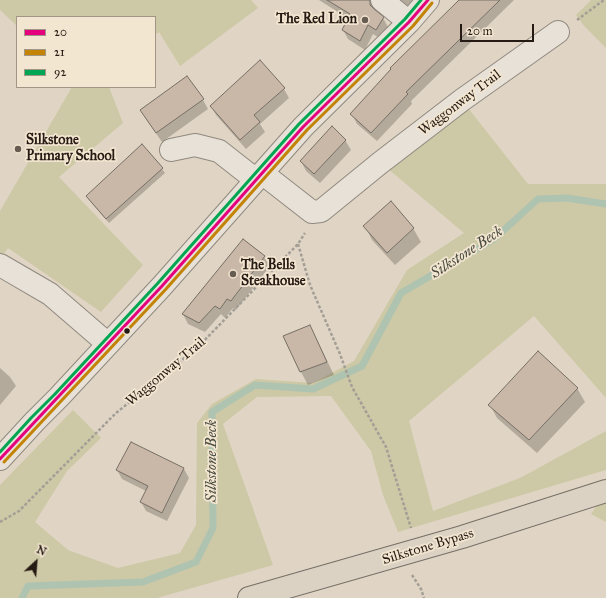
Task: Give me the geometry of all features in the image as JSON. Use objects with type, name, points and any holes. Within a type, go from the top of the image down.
[{"type":"highway","name":"Silkstone Bypass","points":[[249,598],[462,537],[606,491]]},
{"type":"street","points":[[382,0],[409,22]]},
{"type":"street","points":[[0,459],[162,286],[303,127],[409,22],[428,0]]},
{"type":"street","name":"Waggonway Trail","points":[[321,211],[380,163],[462,100],[558,32]]},
{"type":"street","points":[[171,150],[195,146],[219,151],[312,212],[321,211]]},
{"type":"street","points":[[0,265],[50,294],[108,344]]},
{"type":"path","points":[[558,32],[604,0]]},
{"type":"path","name":"Waggonway Trail","points":[[0,522],[19,511],[116,412],[197,348],[298,244],[321,211]]},
{"type":"path","points":[[298,244],[310,285],[340,354],[352,387],[386,447],[417,550]]},
{"type":"shaded area","points":[[0,0],[251,0],[258,8],[180,66],[159,32],[156,34],[156,16],[16,16],[16,25],[0,10]]},
{"type":"shaded area","points":[[591,0],[606,0],[606,48],[585,27],[576,15]]},
{"type":"shaded area","points":[[71,88],[109,88],[123,123],[59,177],[143,265],[101,312],[8,248],[0,259],[0,211]]},
{"type":"shaded area","points":[[468,108],[528,184],[606,184],[606,398],[534,316],[409,421],[433,511],[520,478],[606,431],[606,470],[398,532],[383,495],[371,451],[331,396],[257,397],[223,424],[273,565],[157,598],[0,598],[0,485],[73,410],[101,438],[67,471],[35,522],[68,550],[118,568],[180,553],[196,525],[197,423],[212,404],[256,379],[313,383],[354,361],[407,270],[464,233],[387,168]]},
{"type":"shaded area","points":[[606,502],[606,522],[591,514],[598,504]]},
{"type":"building","name":"The Red Lion","points":[[327,0],[370,0],[370,5],[384,17],[376,30],[368,25],[360,41],[342,30],[350,14]]},
{"type":"building","points":[[459,0],[500,0],[406,92],[408,94],[371,133],[350,114],[391,69],[390,68]]},
{"type":"building","points":[[260,60],[285,88],[254,115],[260,122],[240,140],[210,106]]},
{"type":"building","points":[[187,76],[204,99],[156,133],[140,110]]},
{"type":"building","points":[[332,126],[346,140],[314,174],[300,161]]},
{"type":"building","points":[[142,144],[163,168],[106,219],[86,196]]},
{"type":"building","points":[[391,201],[414,228],[387,253],[363,226]]},
{"type":"building","name":"The Bells Steakhouse","points":[[243,239],[265,256],[231,301],[227,299],[220,309],[215,306],[199,323],[182,314]]},
{"type":"building","points":[[310,325],[327,362],[300,372],[283,336]]},
{"type":"building","points":[[538,351],[578,388],[529,440],[488,405]]},
{"type":"building","points":[[131,442],[184,468],[162,513],[140,502],[148,486],[116,470]]},
{"type":"waterway","name":"Silkstone Beck","points":[[22,598],[28,586],[143,582],[196,562],[213,528],[212,412],[255,385],[313,389],[362,366],[401,293],[494,239],[538,199],[567,198],[606,204]]},
{"type":"transit line","name":"92","points":[[0,452],[158,283],[299,124],[405,19],[421,0]]},
{"type":"transit line","name":"20","points":[[0,459],[162,286],[303,127],[409,22],[428,0]]},
{"type":"transit line","name":"21","points":[[4,462],[166,289],[307,130],[413,26],[432,3]]},
{"type":"place","name":"The Red Lion","points":[[365,20]]},
{"type":"place","name":"Silkstone Primary School","points":[[18,149]]},
{"type":"place","name":"The Bells Steakhouse","points":[[233,274]]}]
